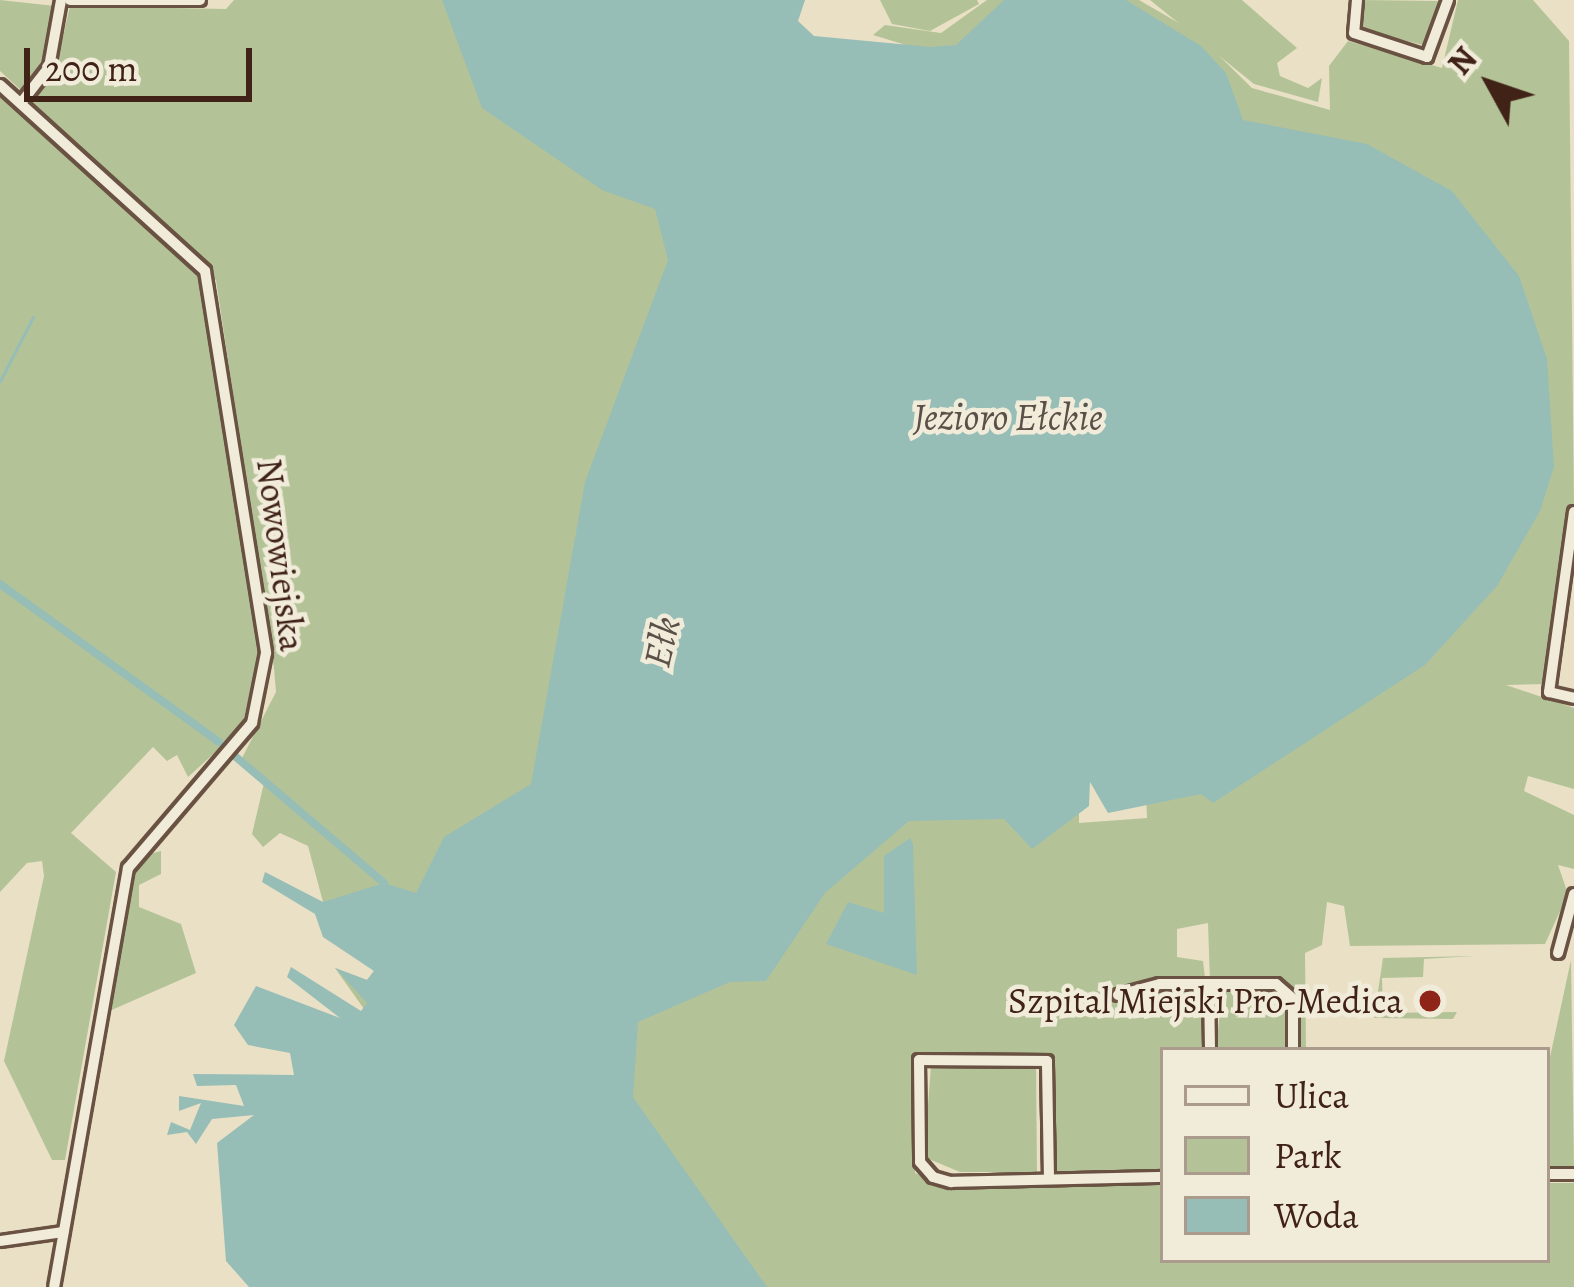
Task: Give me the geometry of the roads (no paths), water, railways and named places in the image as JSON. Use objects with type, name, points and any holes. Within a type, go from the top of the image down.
[{"type":"street","points":[[21,103],[50,67],[65,0],[200,0]]},
{"type":"street","points":[[1357,0],[1354,33],[1427,57],[1448,0]]},
{"type":"street","name":"Nowowiejska","points":[[0,85],[205,271],[266,653],[252,723],[128,868],[54,1287]]},
{"type":"street","points":[[1574,512],[1570,604],[1549,692],[1574,698]]},
{"type":"street","points":[[1558,953],[1574,894]]},
{"type":"street","points":[[1118,995],[1209,985],[1290,992],[1293,1047]]},
{"type":"street","points":[[1209,985],[1210,1047]]},
{"type":"street","points":[[1049,1179],[1047,1061],[919,1060],[920,1162],[951,1182],[1160,1177]]},
{"type":"street","points":[[0,1241],[63,1232]]},
{"type":"water","name":"Jezioro Ełckie","points":[[442,0],[805,0],[798,21],[814,36],[931,47],[956,45],[1004,0],[1126,0],[1201,46],[1226,73],[1243,120],[1367,144],[1452,191],[1519,276],[1547,359],[1554,467],[1540,511],[1497,586],[1425,665],[1213,803],[1201,794],[1108,813],[1090,782],[1089,806],[1032,849],[1004,819],[909,821],[825,893],[766,981],[730,982],[638,1022],[633,1097],[767,1287],[249,1287],[226,1261],[217,1143],[254,1115],[212,1119],[196,1144],[187,1132],[167,1135],[171,1122],[190,1130],[201,1103],[179,1111],[179,1096],[244,1106],[236,1085],[197,1086],[193,1074],[294,1075],[290,1053],[248,1045],[234,1025],[256,986],[340,1018],[287,977],[291,967],[361,1011],[367,1003],[335,968],[367,980],[374,971],[323,937],[315,914],[262,882],[265,872],[323,902],[384,883],[416,893],[444,837],[531,784],[585,482],[668,260],[655,209],[602,190],[482,108]]},
{"type":"water","points":[[910,838],[917,975],[826,944],[848,902],[884,913],[884,856]]},
{"type":"waterway","points":[[0,381],[33,317]]},
{"type":"waterway","points":[[0,584],[219,742]]},
{"type":"waterway","points":[[236,757],[384,883]]},
{"type":"place","name":"Szpital Miejski Pro-Medica","points":[[1430,1001]]},
{"type":"water label","name":"Ełk","points":[[662,642]]}]
